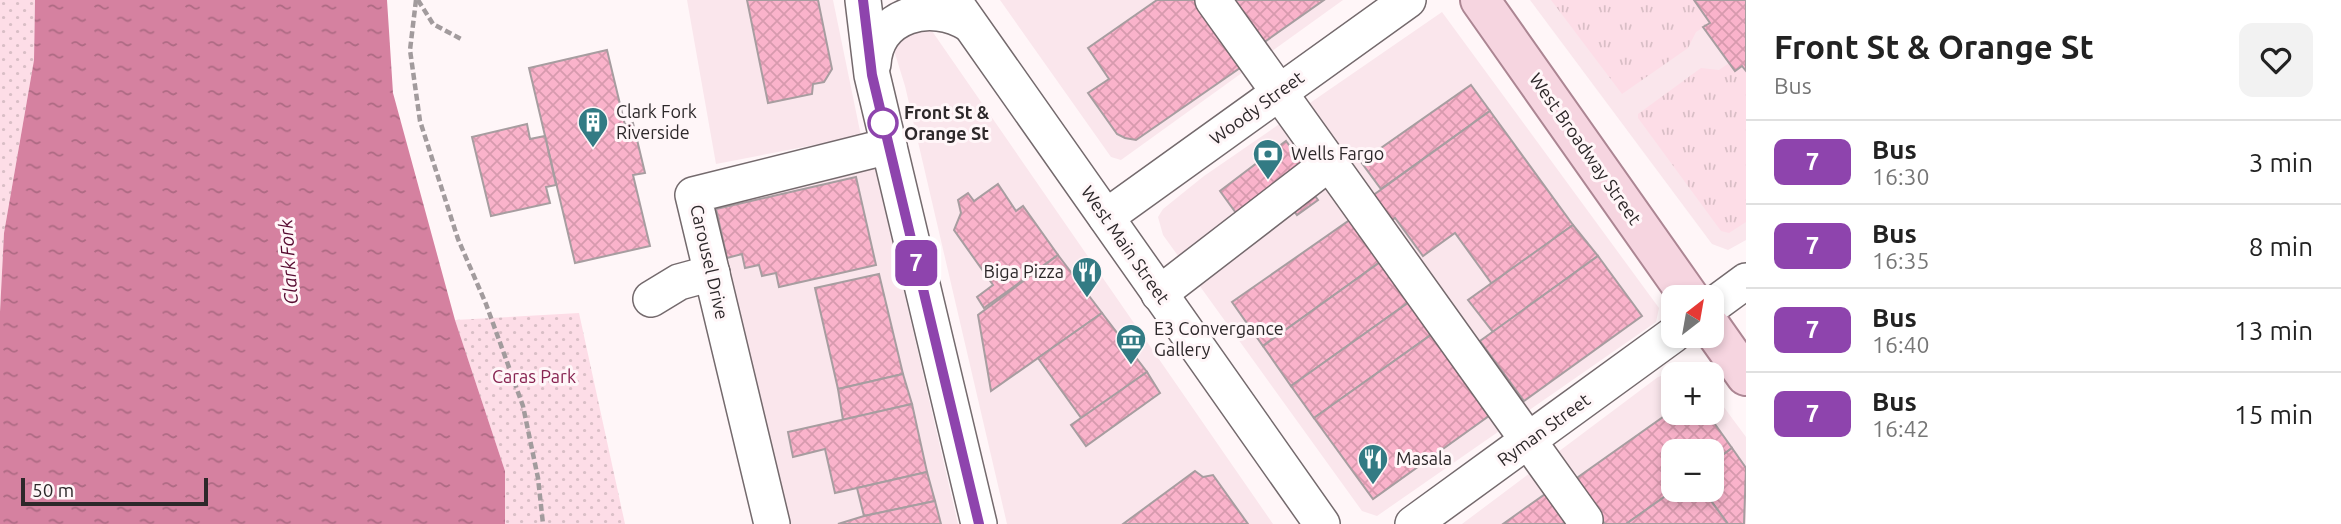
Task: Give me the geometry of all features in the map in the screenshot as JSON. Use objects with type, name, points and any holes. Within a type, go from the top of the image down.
[{"type":"main road","name":"West Broadway Street","points":[[1480,0],[1681,285]]},
{"type":"main road","points":[[1724,345],[1746,376]]},
{"type":"street","points":[[863,0],[872,75],[979,524]]},
{"type":"street","name":"West Main Street","points":[[953,0],[1322,524]]},
{"type":"street","points":[[1213,0],[1585,520]]},
{"type":"street","name":"Woody Street","points":[[1106,217],[1408,0]]},
{"type":"street","points":[[872,75],[879,35],[896,17],[912,8],[943,7],[959,15],[976,32]]},
{"type":"street","name":"Carousel Drive","points":[[772,524],[694,195],[889,146]]},
{"type":"street","points":[[1159,294],[1329,163]]},
{"type":"street","points":[[651,299],[679,282],[712,273]]},
{"type":"street","points":[[1724,297],[1746,281]]},
{"type":"street","name":"Ryman Street","points":[[1413,524],[1661,344]]},
{"type":"path","points":[[417,0],[433,24],[463,40]]},
{"type":"path","points":[[417,0],[410,50],[420,121],[458,239],[486,304],[523,405],[538,478],[543,524]]},
{"type":"shaded area","points":[[687,0],[833,0],[861,136],[716,164]]},
{"type":"shaded area","points":[[1000,0],[1343,0],[1121,160],[1111,157]]},
{"type":"shaded area","points":[[1530,0],[1746,0],[1746,240],[1728,250],[1712,244]]},
{"type":"shaded area","points":[[1442,12],[1659,308],[1656,322],[1377,516],[1362,511],[1163,235],[1158,217],[1163,209],[1204,176]]},
{"type":"shaded area","points":[[924,26],[932,31],[1273,524],[1007,524],[905,86],[893,47],[900,35]]},
{"type":"shaded area","points":[[875,167],[958,524],[779,524],[705,206]]},
{"type":"shaded area","points":[[1661,376],[1661,425],[1724,425],[1724,407],[1746,437],[1746,524],[1462,524]]},
{"type":"green space","points":[[0,0],[35,0],[34,60],[4,233],[0,312]]},
{"type":"green space","points":[[1551,0],[1694,0],[1710,23],[1696,32],[1688,48],[1622,94]]},
{"type":"green space","points":[[1729,63],[1735,71],[1742,66],[1746,72],[1746,222],[1729,233],[1721,231],[1638,118],[1638,114],[1701,68],[1719,70]]},
{"type":"green space","name":"Caras Park","points":[[579,313],[625,524],[505,524],[505,471],[455,320]]},
{"type":"water","name":"Clark Fork","points":[[35,0],[387,0],[393,93],[455,320],[505,471],[505,524],[0,524],[0,312],[4,233],[34,60]]},
{"type":"building","points":[[747,0],[818,0],[832,69],[824,82],[813,84],[812,94],[768,103]]},
{"type":"building","points":[[1157,0],[1207,0],[1250,61],[1136,140],[1125,138],[1117,134],[1088,93],[1109,79],[1088,48]]},
{"type":"building","points":[[1234,0],[1324,0],[1263,43]]},
{"type":"building","points":[[1694,0],[1746,0],[1746,71],[1742,66],[1735,71],[1703,27],[1710,23]]},
{"type":"building","name":"Clark Fork Riverside","points":[[607,50],[625,125],[633,123],[645,173],[633,175],[650,246],[575,263],[529,68]]},
{"type":"building","points":[[1471,85],[1490,111],[1381,189],[1361,162]]},
{"type":"building","points":[[1490,111],[1573,225],[1492,284],[1455,233],[1423,256],[1395,218],[1387,224],[1368,199]]},
{"type":"building","points":[[527,124],[530,139],[545,136],[556,185],[546,187],[550,203],[491,216],[472,137]]},
{"type":"building","name":"Wells Fargo","points":[[1286,141],[1304,165],[1296,171],[1318,200],[1297,215],[1283,196],[1236,213],[1220,191]]},
{"type":"building","points":[[856,177],[876,265],[779,287],[776,273],[762,276],[759,265],[745,268],[742,254],[727,258],[716,209]]},
{"type":"building","points":[[998,184],[1016,211],[1023,206],[1058,255],[984,308],[977,297],[993,285],[954,230],[961,213],[958,200],[968,193],[974,201]]},
{"type":"building","points":[[1354,217],[1383,260],[1263,346],[1232,302]]},
{"type":"building","points":[[1573,225],[1598,256],[1493,332],[1468,300]]},
{"type":"building","points":[[1058,255],[1102,313],[991,391],[978,315]]},
{"type":"building","points":[[1598,256],[1642,316],[1524,401],[1480,341]]},
{"type":"building","points":[[1383,260],[1412,300],[1291,386],[1263,346]]},
{"type":"building","points":[[879,274],[903,374],[838,389],[815,288]]},
{"type":"building","points":[[1412,300],[1435,332],[1314,418],[1291,386]]},
{"type":"building","points":[[1102,313],[1147,372],[1082,419],[1038,358]]},
{"type":"building","points":[[1435,332],[1493,413],[1373,499],[1314,418]]},
{"type":"building","points":[[1147,372],[1160,393],[1086,446],[1071,425]]},
{"type":"building","points":[[903,374],[912,404],[843,420],[838,389]]},
{"type":"building","points":[[912,404],[927,472],[835,493],[825,449],[793,457],[788,432]]},
{"type":"building","points":[[1661,418],[1661,425],[1716,425],[1732,448],[1724,454],[1724,439],[1661,439],[1661,499],[1626,524],[1605,524],[1574,480]]},
{"type":"building","points":[[1732,448],[1746,468],[1744,524],[1728,524],[1712,502],[1724,502],[1724,454]]},
{"type":"building","points":[[1195,471],[1203,477],[1213,475],[1248,524],[1123,524]]},
{"type":"building","points":[[927,472],[935,501],[864,516],[857,488]]},
{"type":"building","points":[[1551,490],[1575,524],[1503,524],[1524,509]]},
{"type":"building","points":[[1661,499],[1661,502],[1712,502],[1728,524],[1626,524]]},
{"type":"building","points":[[935,501],[941,524],[838,524],[864,516]]},
{"type":"bus line","name":"7","points":[[863,0],[872,75],[979,524]]},
{"type":"place","name":"Front St & Orange St","points":[[883,123]]},
{"type":"place","name":"Clark Fork Riverside","points":[[593,149]]},
{"type":"place","name":"Wells Fargo","points":[[1268,181]]},
{"type":"place","name":"Biga Pizza","points":[[1087,299]]},
{"type":"place","name":"E3 Convergance Gallery","points":[[1131,366]]},
{"type":"place","name":"Masala","points":[[1373,486]]}]
